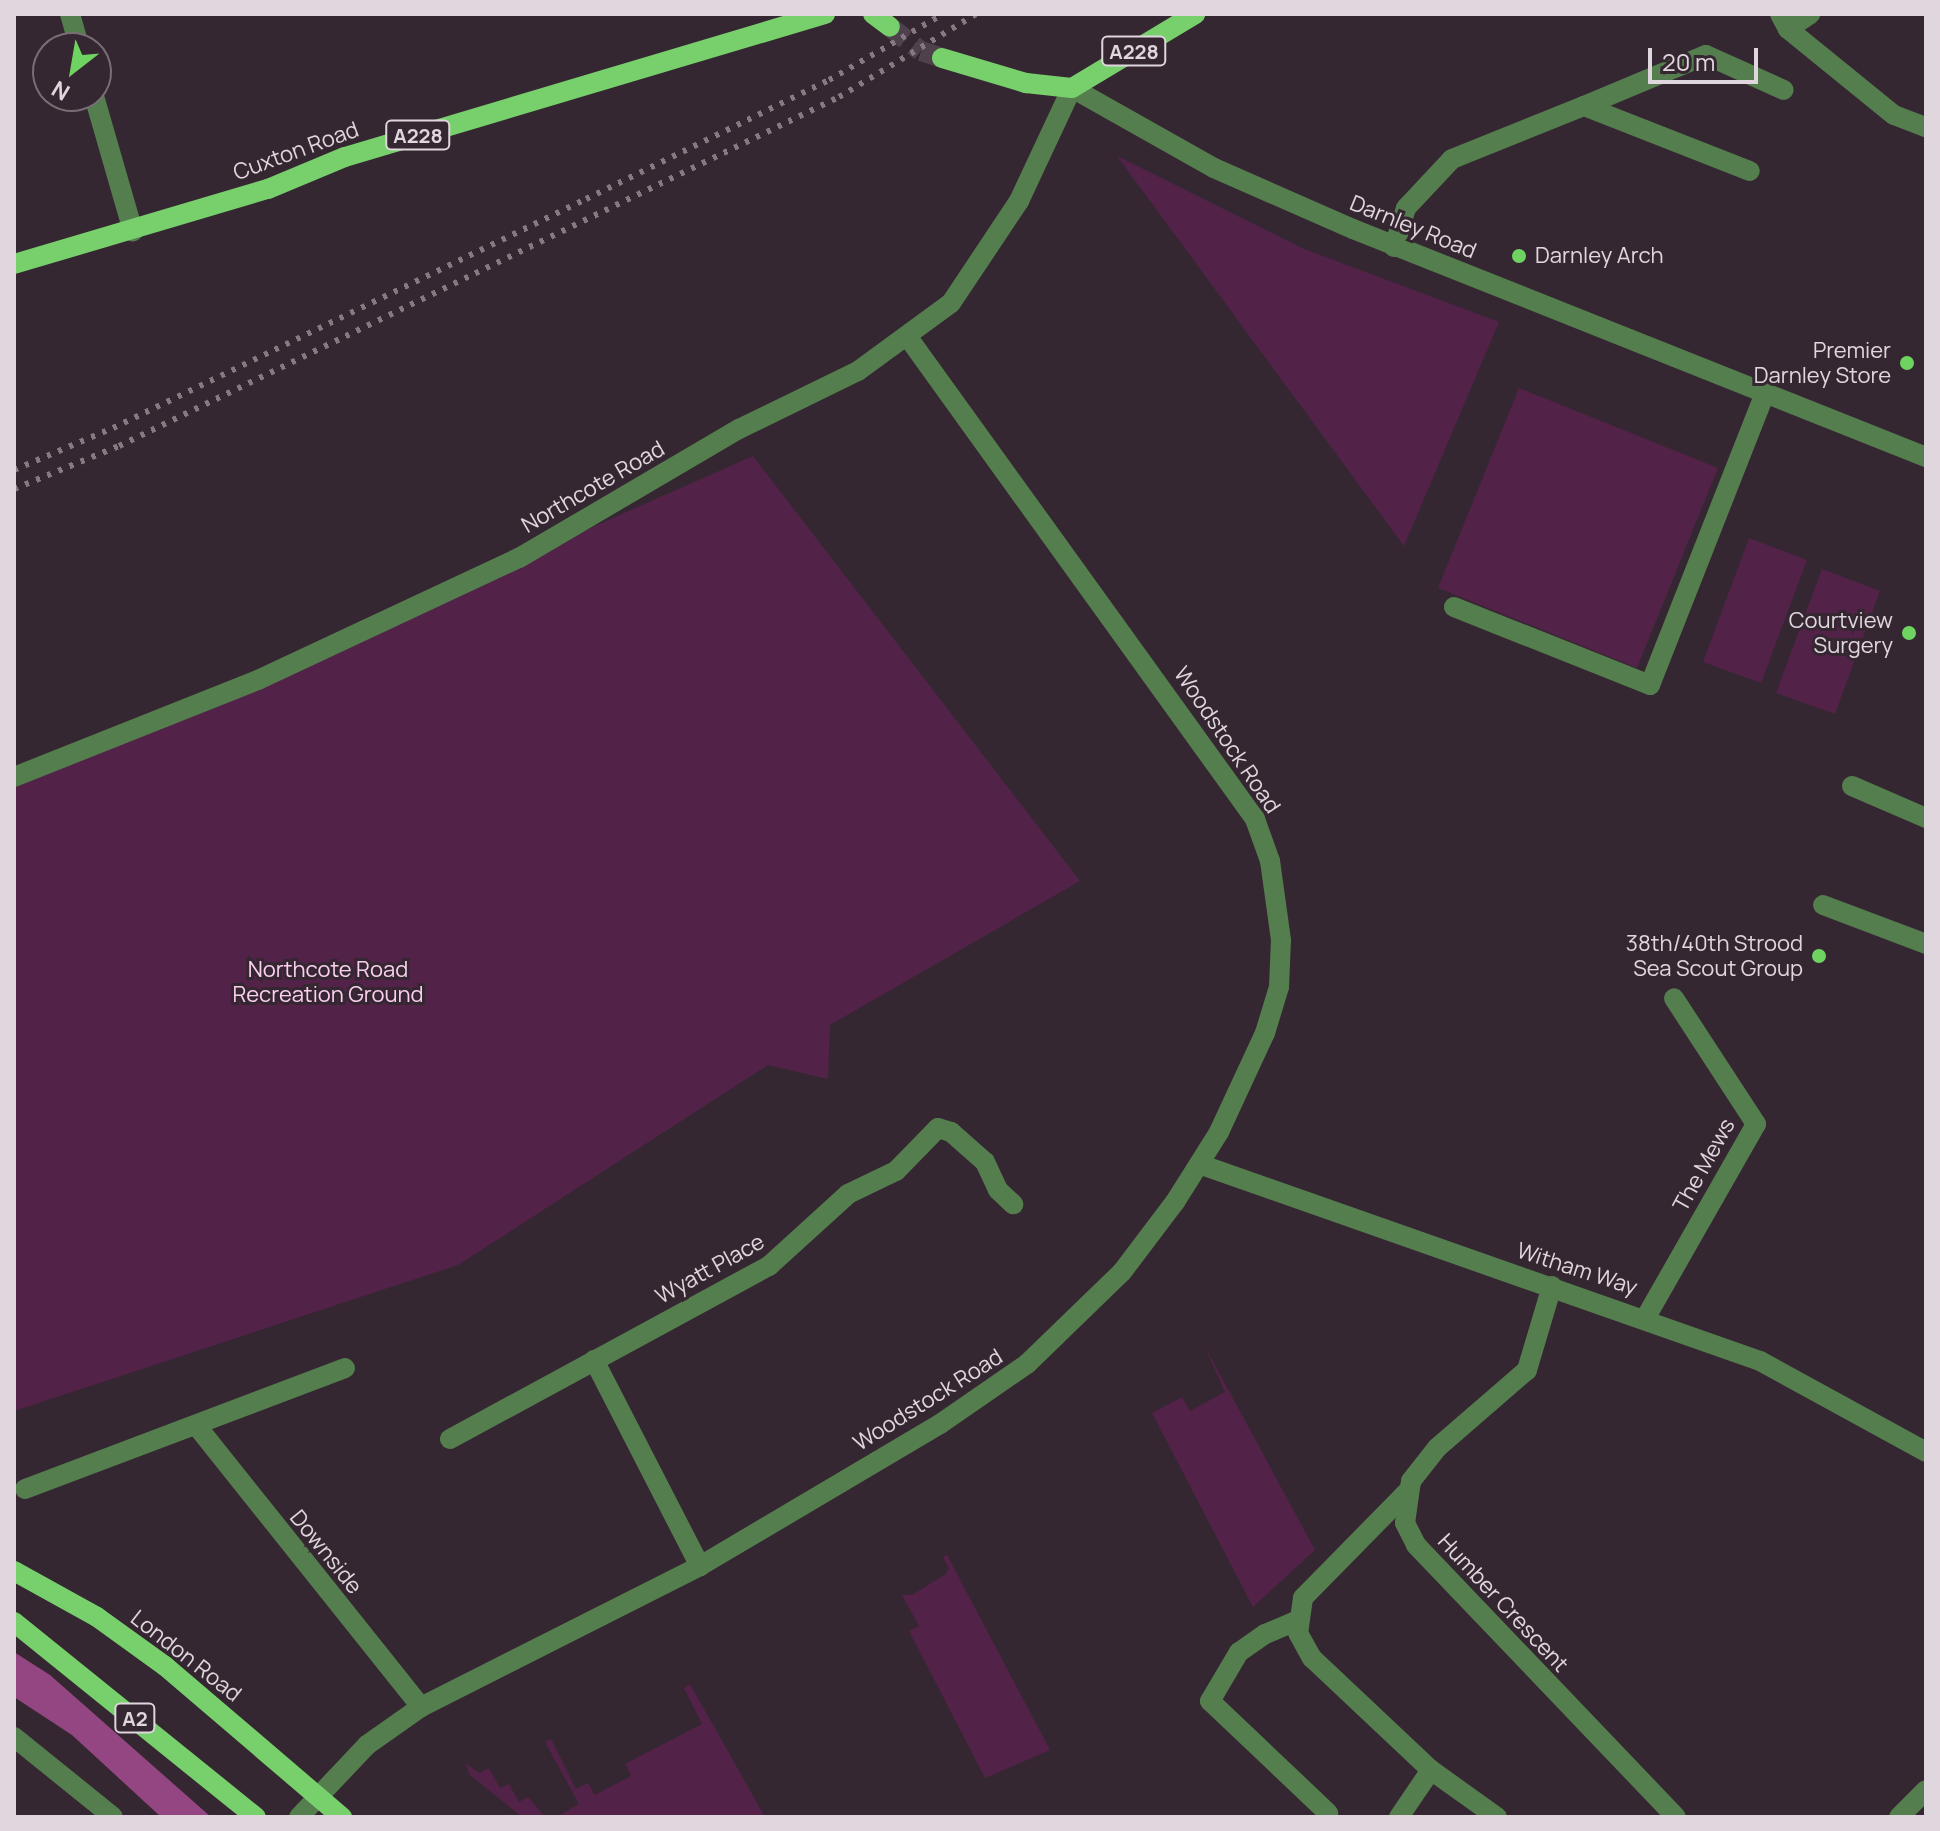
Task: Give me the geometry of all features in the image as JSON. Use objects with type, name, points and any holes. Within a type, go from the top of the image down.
[{"type":"main road","name":"Cuxton Road","points":[[14,264],[268,189],[345,157],[825,14]]},
{"type":"main road","points":[[873,14],[890,27]]},
{"type":"main road","name":"A228","points":[[1072,88],[1195,14]]},
{"type":"main road","points":[[942,58],[1026,83],[1072,88]]},
{"type":"main road","name":"London Road","points":[[14,1571],[137,1645],[342,1817]]},
{"type":"main road","name":"A2","points":[[14,1622],[256,1817]]},
{"type":"main road","points":[[318,1794],[325,1817]]},
{"type":"street","points":[[1784,21],[1810,14]]},
{"type":"street","points":[[1784,21],[1894,115],[1926,127]]},
{"type":"street","points":[[1394,247],[1406,208],[1452,159],[1706,55],[1784,90]]},
{"type":"street","name":"Darnley Road","points":[[1072,88],[1214,168],[1394,247],[1764,396],[1926,457]]},
{"type":"street","name":"Northcote Road","points":[[14,777],[258,680],[519,558],[739,429],[858,371],[951,303],[1019,201],[1072,88]]},
{"type":"street","points":[[1584,106],[1750,171]]},
{"type":"street","points":[[99,112],[133,231]]},
{"type":"street","name":"Woodstock Road","points":[[299,1817],[367,1745],[421,1707],[700,1566],[1012,1377],[1122,1272],[1199,1164],[1260,1045],[1279,987],[1281,940],[1265,841],[1236,788],[907,336]]},
{"type":"street","points":[[1454,607],[1650,685],[1764,396]]},
{"type":"street","points":[[1852,786],[1926,818]]},
{"type":"street","points":[[1823,905],[1926,944]]},
{"type":"street","name":"The Mews","points":[[1646,1317],[1756,1124],[1674,998]]},
{"type":"street","name":"Wyatt Place","points":[[450,1439],[783,1256],[848,1194],[892,1174],[938,1128],[951,1132],[985,1162],[998,1190],[1013,1204]]},
{"type":"street","name":"Witham Way","points":[[1199,1164],[1646,1317],[1760,1361],[1926,1452]]},
{"type":"street","points":[[1497,1817],[1431,1770],[1312,1658],[1296,1621],[1303,1598],[1408,1491],[1447,1436],[1527,1370],[1552,1286]]},
{"type":"street","points":[[594,1360],[700,1566]]},
{"type":"street","points":[[25,1489],[345,1368]]},
{"type":"street","name":"Downside","points":[[196,1425],[421,1707]]},
{"type":"street","name":"Humber Crescent","points":[[1408,1491],[1405,1523],[1416,1545],[1676,1817]]},
{"type":"street","points":[[1296,1621],[1265,1634],[1239,1652],[1210,1701],[1328,1813]]},
{"type":"street","points":[[14,1737],[113,1817]]},
{"type":"street","points":[[1399,1817],[1431,1770]]},
{"type":"street","points":[[1904,1815],[1926,1790]]},
{"type":"green space","points":[[1117,156],[1304,249],[1499,322],[1404,546]]},
{"type":"green space","points":[[1519,388],[1718,468],[1637,668],[1438,588]]},
{"type":"green space","name":"Northcote Road Recreation Ground","points":[[753,456],[1080,881],[830,1025],[828,1079],[768,1065],[458,1265],[14,1411],[14,783]]},
{"type":"green space","points":[[1749,538],[1807,560],[1761,683],[1703,662]]},
{"type":"green space","points":[[1822,569],[1880,591],[1835,714],[1776,693]]},
{"type":"green space","points":[[1204,1345],[1315,1550],[1253,1607],[1152,1413],[1182,1397],[1190,1411],[1225,1392]]},
{"type":"green space","points":[[947,1555],[1050,1750],[985,1778],[909,1631],[919,1626],[902,1595],[912,1595],[946,1574],[949,1569],[943,1557]]},
{"type":"green space","points":[[690,1684],[765,1817],[556,1817],[579,1804],[545,1742],[551,1739],[576,1789],[588,1783],[595,1795],[631,1776],[625,1764],[702,1724],[684,1688]]},
{"type":"green space","points":[[465,1763],[479,1773],[489,1768],[500,1788],[509,1784],[519,1802],[528,1797],[545,1817],[522,1817],[470,1775]]},
{"type":"shaded area","points":[[14,1652],[50,1675],[211,1817],[161,1817],[72,1735],[14,1697]]},
{"type":"tunnel","points":[[890,27],[921,51],[942,58]]},
{"type":"railway","points":[[14,470],[113,428],[829,80],[943,14]]},
{"type":"railway","points":[[14,489],[119,446],[839,97],[976,14]]},
{"type":"place","name":"Darnley Arch","points":[[1519,256]]},
{"type":"place","name":"Premier Darnley Store","points":[[1907,363]]},
{"type":"place","name":"Courtview Surgery","points":[[1909,633]]},
{"type":"place","name":"38th/40th Strood Sea Scout Group","points":[[1819,956]]}]
